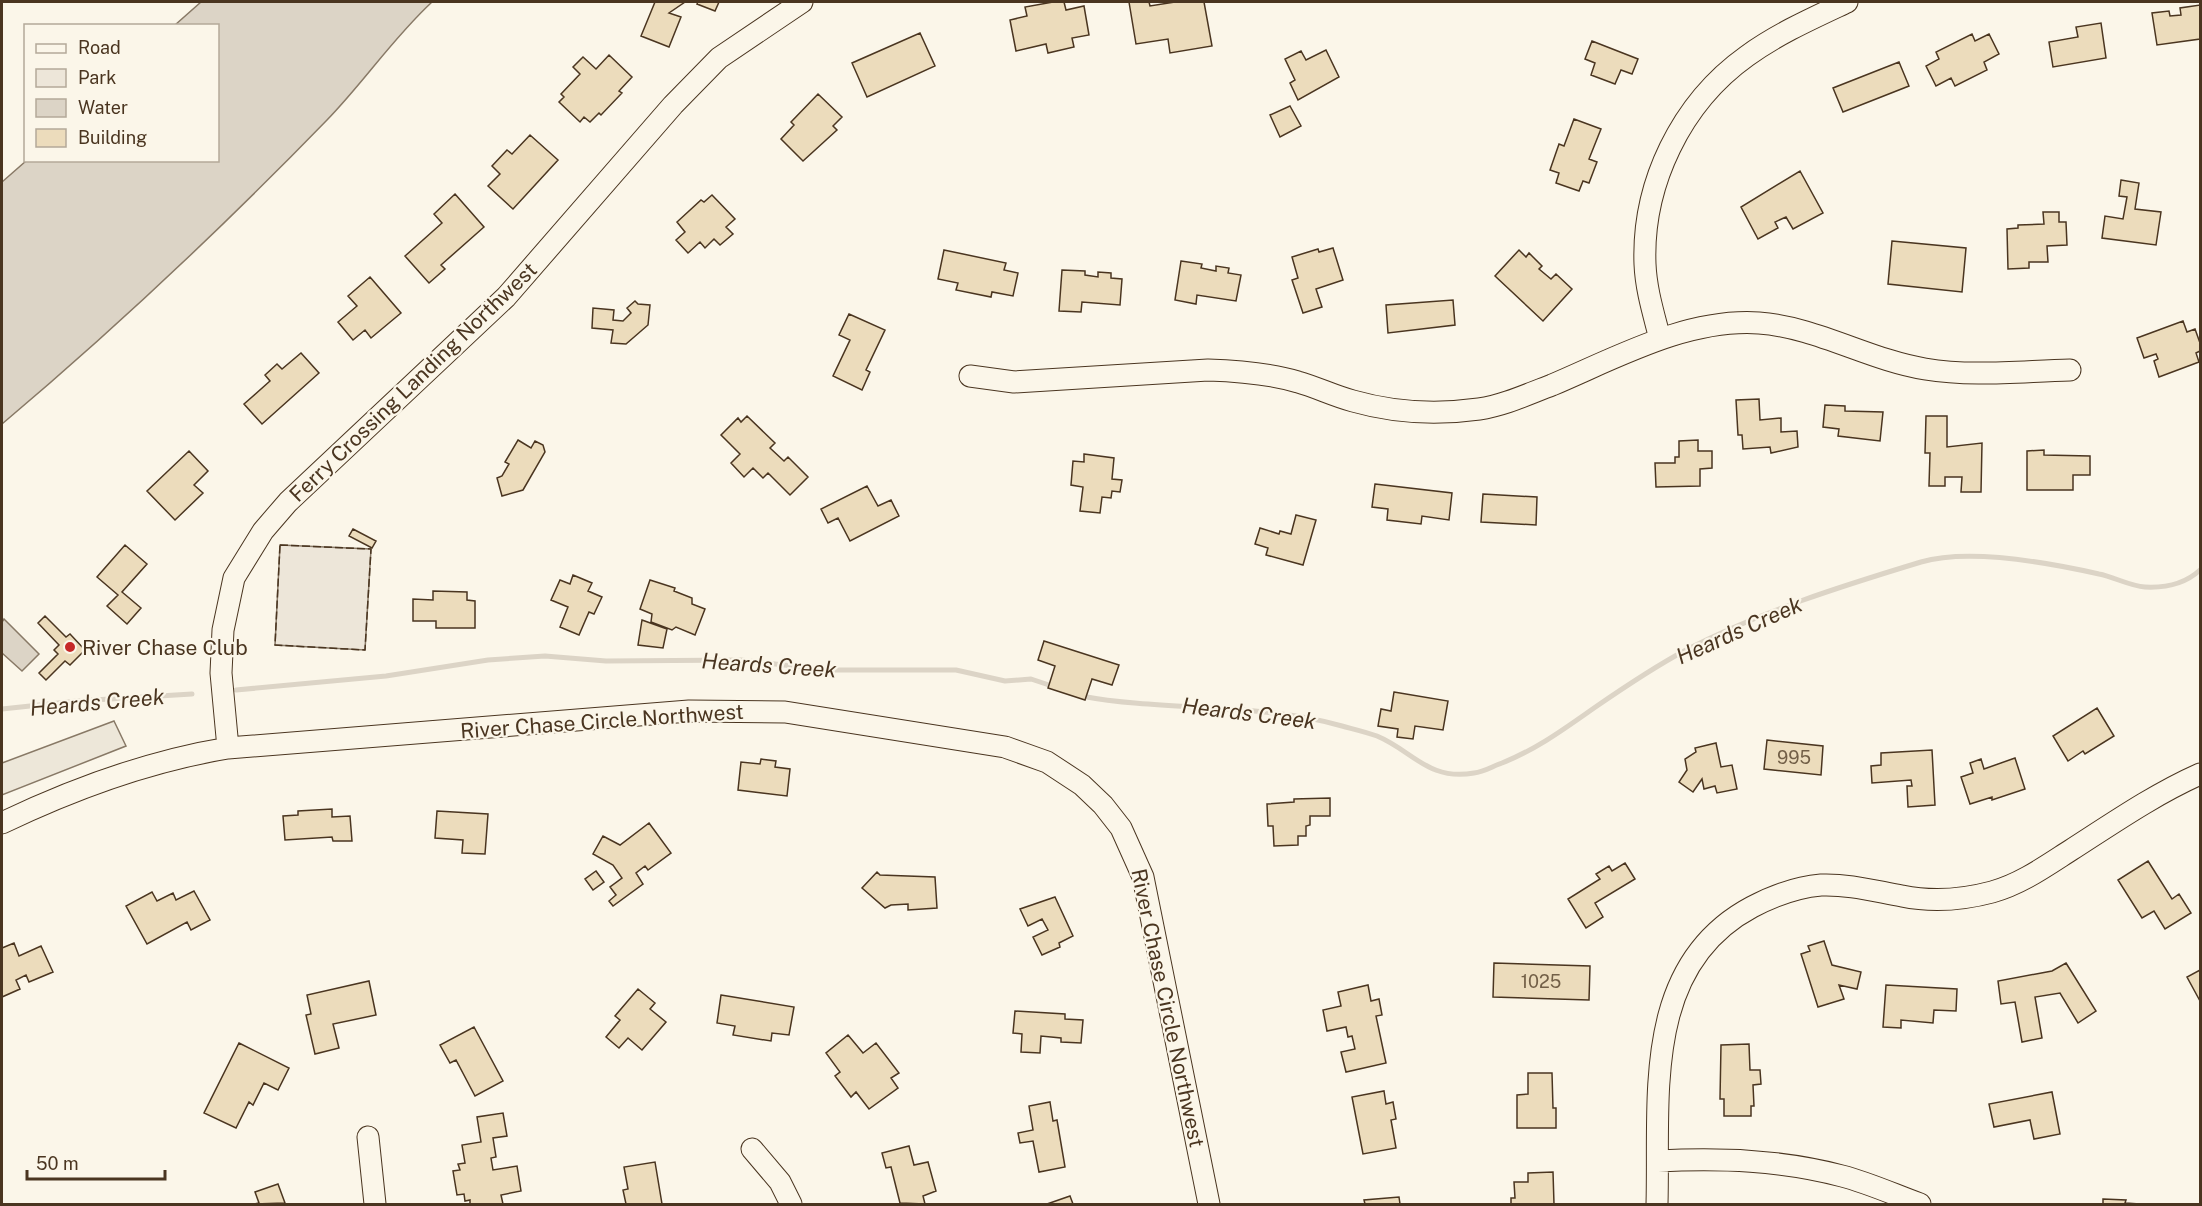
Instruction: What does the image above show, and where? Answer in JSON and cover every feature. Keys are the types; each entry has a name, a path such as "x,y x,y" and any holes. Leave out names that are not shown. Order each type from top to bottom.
{"street":[{"name":"Ferry Crossing Landing Northwest","path":"228,748 221,673 223,630 234,578 263,531 283,508 506,297 673,105 719,58 802,2"},
{"path":"1660,339 1648,291 1645,237 1655,187 1667,154 1681,126 1710,87 1747,56 1846,2"},
{"path":"970,376 1014,382 1208,370 1238,371 1296,381 1378,408 1444,413 1481,409 1513,401 1660,339 1711,326 1758,323 1793,329 1890,361 1925,369 1951,372 2070,370"},
{"name":"River Chase Circle Northwest","path":"2,823 58,796 142,766 228,748 689,711 785,712 1005,747 1047,762 1082,785 1103,805 1121,828 1134,853 1143,877 1209,1204"},
{"path":"1657,1204 1662,1047 1670,1005 1682,977 1696,954 1735,916 1775,895 1820,885 1859,886 1904,897 1933,900 1965,898 1994,892 2030,877 2139,807 2200,774"},
{"path":"368,1137 375,1204"},
{"path":"752,1149 780,1182 791,1204"},
{"path":"1658,1161 1718,1158 1786,1164 1844,1177 1920,1204"}],"green space":[{"path":"280,545 371,549 365,650 275,645"}],"shaded area":[{"path":"114,721 126,746 2,795 2,763"}],"water":[{"path":"201,2 432,2 404,30 341,105 288,160 128,314 2,424 2,182 25,162 219,162 219,24 176,24"},
{"path":"4,619 39,654 22,671 2,653 2,622"}],"building":[{"path":"655,2 685,2 669,13 681,17 669,47 641,36"},
{"path":"698,2 719,2 715,11 697,4"},
{"path":"1064,2 1066,10 1084,6 1089,35 1072,38 1074,47 1048,53 1046,44 1016,51 1010,20 1027,16 1025,7"},
{"path":"1129,2 1149,2 1150,6 1175,2 1204,2 1212,46 1170,53 1168,39 1136,44"},
{"path":"2200,5 2200,39 2157,45 2152,13 2169,11 2170,16 2181,15 2180,8"},
{"path":"2101,23 2106,58 2053,67 2049,42 2078,37 2076,27"},
{"path":"920,33 935,66 867,97 852,63"},
{"path":"1972,34 1975,41 1989,34 1999,54 1984,62 1987,70 1955,86 1951,78 1936,86 1926,66 1939,59 1936,52"},
{"path":"1592,41 1638,59 1632,74 1621,70 1615,84 1591,75 1595,63 1585,59"},
{"path":"1326,50 1339,77 1298,100 1290,83 1295,80 1285,59 1301,51 1306,60"},
{"path":"609,55 632,77 619,91 622,93 601,115 599,113 590,122 584,117 580,122 559,102 564,97 561,94 580,74 573,67 583,57 596,69"},
{"path":"1899,62 1909,86 1843,112 1833,88"},
{"path":"818,94 842,117 833,126 837,130 803,161 781,139 794,125 791,122"},
{"path":"1290,106 1301,126 1280,137 1270,115"},
{"path":"1574,119 1601,129 1589,159 1597,162 1589,183 1583,181 1579,191 1556,183 1559,173 1550,170 1559,144 1564,146"},
{"path":"530,135 558,160 513,209 488,186 500,174 492,166 507,150 512,154"},
{"path":"1800,171 1823,213 1793,229 1786,217 1775,222 1778,228 1758,239 1741,207"},
{"path":"2121,180 2139,183 2135,209 2161,212 2156,245 2102,238 2105,216 2123,219 2127,197 2119,196"},
{"path":"455,194 484,227 441,265 445,269 429,283 405,256 442,223 434,214"},
{"path":"712,195 735,219 726,227 733,234 720,245 714,239 705,248 700,242 688,253 676,240 685,232 677,222 701,200 704,202"},
{"path":"2043,212 2059,212 2059,222 2066,222 2067,245 2047,246 2048,262 2029,262 2029,268 2008,269 2007,229 2018,228 2018,225 2044,224"},
{"path":"1892,241 1966,248 1962,292 1888,284"},
{"path":"1333,248 1343,280 1316,289 1322,307 1303,313 1292,280 1298,278 1292,257 1318,249 1319,252"},
{"path":"944,250 1006,263 1004,270 1018,273 1013,296 992,292 991,297 956,290 958,283 938,279"},
{"path":"1519,250 1526,257 1529,253 1542,266 1539,269 1551,279 1556,274 1572,289 1543,321 1495,276"},
{"path":"1181,261 1202,264 1201,268 1216,271 1216,266 1229,268 1228,273 1241,275 1236,301 1197,295 1196,304 1175,300"},
{"path":"1062,270 1085,271 1085,275 1098,277 1098,272 1111,273 1111,278 1122,279 1120,305 1082,302 1081,312 1059,311"},
{"path":"370,277 401,313 371,338 365,330 353,340 338,322 357,306 348,296"},
{"path":"1453,300 1455,325 1388,333 1386,305"},
{"path":"635,301 638,304 650,305 648,325 626,344 611,343 613,330 592,328 593,308 614,310 613,320 623,321 631,313 627,308"},
{"path":"849,314 885,330 866,370 870,372 862,390 833,376 850,340 839,335"},
{"path":"2183,321 2187,332 2195,329 2200,343 2200,351 2196,353 2199,362 2159,377 2154,361 2158,359 2156,354 2144,358 2137,338"},
{"path":"301,353 319,373 262,424 244,404 270,381 265,375 277,364 282,369"},
{"path":"1759,399 1760,420 1781,418 1781,432 1797,431 1798,447 1771,453 1770,447 1743,449 1742,435 1738,435 1736,400"},
{"path":"1825,405 1845,406 1845,411 1883,412 1880,441 1838,436 1839,429 1823,427"},
{"path":"747,416 775,443 770,448 784,461 788,457 808,477 790,495 768,473 763,478 753,468 744,477 731,463 740,454 721,435 738,418 741,422"},
{"path":"1926,416 1947,416 1947,447 1982,443 1981,492 1961,492 1962,477 1945,477 1945,486 1929,486 1930,453 1925,453"},
{"path":"518,440 531,448 535,441 543,445 545,452 523,490 502,496 497,478 502,476 509,464 505,462"},
{"path":"1698,440 1698,451 1712,451 1712,468 1700,469 1700,486 1656,487 1655,463 1675,463 1675,457 1679,457 1679,441"},
{"path":"2044,450 2044,455 2090,456 2090,475 2073,475 2073,490 2027,490 2027,451"},
{"path":"189,451 208,471 194,485 203,493 175,520 147,491"},
{"path":"1084,454 1114,458 1112,479 1122,480 1120,492 1112,491 1111,498 1102,497 1100,513 1080,511 1083,487 1071,485 1073,461 1084,462"},
{"path":"1375,484 1452,493 1449,520 1422,516 1421,524 1387,520 1388,509 1372,507"},
{"path":"867,486 878,506 891,500 899,516 850,541 838,518 828,523 821,509"},
{"path":"1483,494 1537,497 1536,525 1481,522"},
{"path":"1296,515 1316,520 1303,565 1266,555 1268,548 1255,544 1260,528 1279,534 1280,531 1291,534"},
{"path":"353,529 376,541 372,548 349,536"},
{"path":"125,545 147,564 122,592 141,608 127,624 107,606 118,595 97,577"},
{"path":"573,575 592,583 588,591 602,597 594,614 589,612 579,635 560,627 568,607 551,600 560,580 570,584"},
{"path":"650,580 675,588 674,591 692,598 692,604 705,609 695,635 676,627 672,630 651,622 652,614 640,609"},
{"path":"433,591 467,592 467,600 475,601 475,628 436,628 436,621 413,621 413,599 433,600"},
{"name":"River Chase Club","path":"45,616 66,637 70,634 85,650 70,665 65,661 46,680 39,673 58,654 54,650 59,645 38,623"},
{"path":"642,620 667,629 663,648 638,645"},
{"path":"1044,641 1119,665 1112,685 1092,679 1085,700 1048,688 1055,666 1038,660"},
{"path":"1394,692 1448,701 1443,730 1415,726 1413,739 1397,737 1398,729 1378,726 1381,709 1391,711"},
{"path":"2097,708 2114,736 2085,754 2083,751 2068,761 2053,736"},
{"path":"1767,740 1823,746 1821,775 1764,769"},
{"path":"1716,743 1721,767 1732,765 1737,789 1717,793 1715,786 1704,789 1702,779 1693,792 1679,782 1687,770 1685,759 1696,752 1695,748"},
{"path":"1932,750 1935,805 1908,807 1907,786 1912,786 1911,780 1872,783 1871,766 1881,765 1881,753"},
{"path":"2015,758 2025,789 1992,800 1992,797 1970,804 1961,777 1973,773 1970,763 1981,759 1984,769"},
{"path":"761,759 776,761 775,767 790,769 787,796 738,790 741,762 760,764"},
{"path":"1330,798 1330,816 1310,816 1310,825 1306,826 1306,836 1298,836 1298,845 1274,846 1273,826 1268,826 1267,804 1294,802 1294,799"},
{"path":"332,809 332,817 350,816 352,841 333,841 332,837 285,840 283,816 298,815 298,811"},
{"path":"437,811 488,814 485,854 462,853 463,840 435,838"},
{"path":"649,823 671,853 648,870 645,866 636,873 643,884 613,906 609,901 616,895 610,887 622,878 613,865 593,854 603,836 620,845"},
{"path":"2148,861 2172,899 2179,894 2191,913 2165,929 2154,911 2142,918 2118,880"},
{"path":"1625,863 1635,879 1595,903 1603,917 1586,928 1568,899 1600,879 1596,874 1609,866 1612,871"},
{"path":"596,871 604,882 593,890 585,879"},
{"path":"877,872 880,875 935,877 937,908 908,910 908,904 891,905 885,908 862,888"},
{"path":"194,891 210,920 191,930 187,922 147,944 126,906 152,892 157,901 173,893 176,900"},
{"path":"1055,897 1073,936 1059,943 1060,947 1042,955 1033,937 1048,930 1042,919 1028,926 1020,909"},
{"path":"1824,941 1832,965 1861,972 1857,989 1839,985 1844,999 1818,1007 1801,954 1810,951 1808,946"},
{"path":"14,943 19,956 41,946 53,972 29,982 26,975 16,980 20,989 2,997 2,948"},
{"path":"1494,963 1590,966 1589,1000 1493,997"},
{"path":"2066,963 2096,1011 2078,1023 2060,993 2035,997 2042,1038 2022,1042 2015,1002 2001,1004 1998,981 2052,971"},
{"path":"2200,970 2200,1001 2187,977"},
{"path":"369,981 376,1015 333,1024 339,1048 315,1054 306,1015 311,1014 307,995"},
{"path":"1368,985 1371,1001 1379,999 1382,1015 1376,1016 1386,1063 1346,1072 1341,1052 1355,1049 1352,1036 1348,1037 1346,1027 1327,1031 1323,1010 1341,1006 1338,992"},
{"path":"1886,985 1957,989 1956,1011 1934,1010 1933,1023 1901,1020 1901,1028 1883,1027"},
{"path":"638,989 655,1003 650,1009 666,1022 642,1050 628,1038 619,1048 606,1037 620,1020 615,1016"},
{"path":"721,995 794,1007 789,1035 772,1033 771,1041 733,1035 735,1026 717,1023"},
{"path":"1015,1011 1065,1014 1065,1019 1083,1020 1081,1043 1061,1042 1061,1038 1041,1036 1040,1053 1021,1052 1022,1034 1013,1033"},
{"path":"474,1027 503,1081 475,1096 456,1060 450,1063 440,1045"},
{"path":"848,1035 863,1053 876,1043 899,1073 891,1078 898,1088 869,1109 856,1092 851,1097 835,1076 840,1072 826,1053"},
{"path":"239,1043 289,1068 278,1090 264,1083 253,1105 249,1102 236,1128 204,1113"},
{"path":"1749,1044 1750,1070 1760,1070 1761,1084 1753,1085 1754,1106 1751,1106 1751,1116 1724,1116 1724,1099 1720,1099 1721,1045"},
{"path":"1528,1073 1552,1073 1556,1128 1517,1128 1517,1095 1528,1094"},
{"path":"1384,1091 1386,1104 1393,1102 1396,1119 1391,1120 1396,1148 1363,1154 1352,1097"},
{"path":"2052,1092 2060,1134 2034,1139 2030,1120 1994,1127 1989,1104"},
{"path":"1050,1102 1053,1121 1057,1120 1065,1167 1039,1172 1033,1141 1020,1143 1018,1133 1033,1130 1029,1106"},
{"path":"503,1113 507,1136 493,1138 496,1157 491,1158 493,1170 517,1166 521,1191 501,1195 503,1204 470,1204 470,1200 465,1201 464,1194 457,1195 453,1171 460,1170 458,1164 465,1163 462,1145 481,1142 477,1117"},
{"path":"909,1146 914,1165 928,1162 936,1191 923,1196 925,1204 900,1203 891,1167 886,1168 882,1153"},
{"path":"655,1162 662,1204 626,1204 623,1190 628,1189 624,1167"},
{"path":"1553,1172 1554,1204 1511,1204 1511,1198 1515,1198 1514,1182 1528,1182 1528,1173"},
{"path":"278,1184 285,1203 254,1204 259,1203 255,1192"},
{"path":"1070,1196 1073,1204 1047,1204"},
{"path":"1399,1197 1400,1204 1365,1204 1364,1200"},
{"path":"2103,1199 2126,1200 2125,1203 2140,1204 2103,1204"}],"waterway":[{"name":"Heards Creek","path":"1081,696 1113,701 1245,710 1310,718 1377,736 1422,763 1444,773 1474,773 1539,745 1650,671 1714,636 1801,601 1921,562 1962,556 2010,559 2105,575 2145,587 2174,584 2188,579 2200,570"},
{"name":"Heards Creek","path":"236,690 386,676 488,660 545,656 606,661 741,660 828,670 956,670 1005,681 1031,679 1055,687"},
{"name":"Heards Creek","path":"2,709 77,701 192,694"}],"fence":[{"path":"280,545 371,549 365,650 275,645 280,545"}],"place":[{"name":"River Chase Club","path":"70,647"}]}
